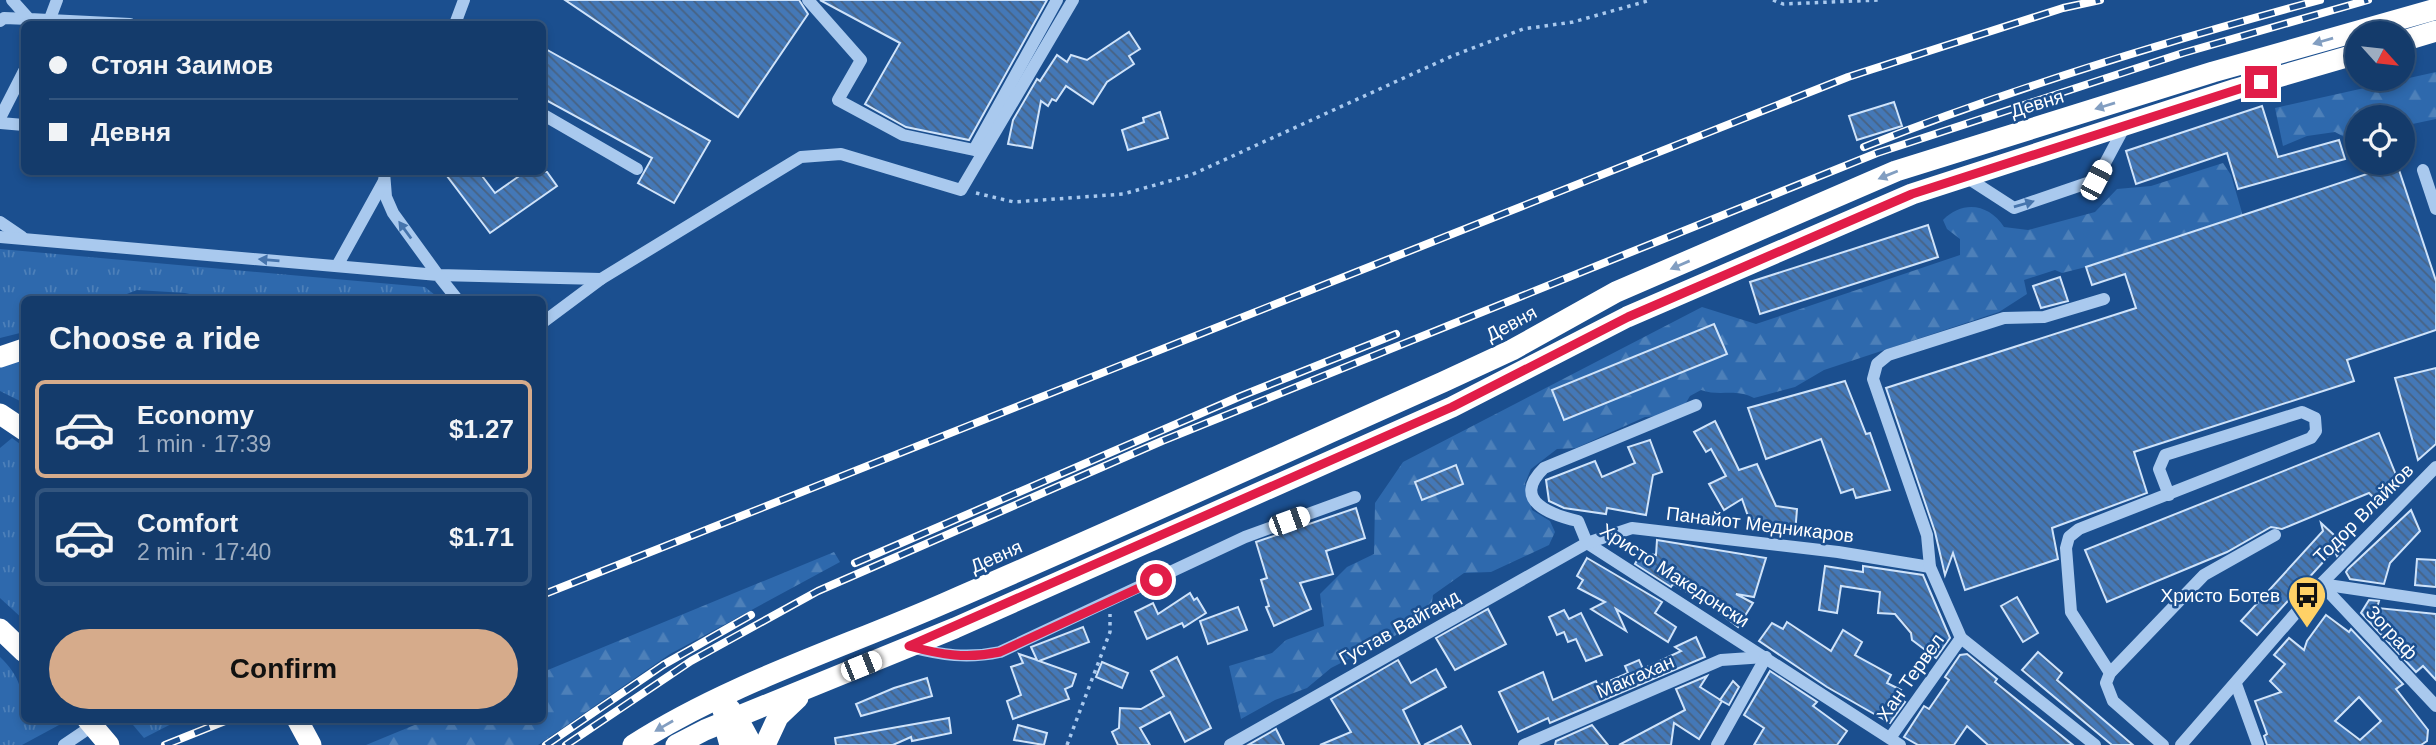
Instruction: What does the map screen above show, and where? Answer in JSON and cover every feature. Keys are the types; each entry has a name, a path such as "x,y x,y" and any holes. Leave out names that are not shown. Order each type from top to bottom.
{"highway":[{"name":"Девня","path":"633,745 697,708 747,684 943,604 1443,382 1512,350 1616,292 1896,172 2213,72 2436,9"},
{"path":"2415,37 2436,31"},
{"path":"676,745 729,718 909,646 1452,407 1628,317 1912,194 2126,124 2345,58"},
{"path":"0,357 21,350"},
{"path":"0,414 21,428"},
{"path":"0,629 21,649"},
{"path":"730,745 729,718 747,684"},
{"path":"765,745 778,717 813,686"},
{"path":"697,708 729,718 748,733 752,745"},
{"path":"90,723 109,745"},
{"path":"299,723 311,745"}],"street":[{"path":"12,0 29,19"},
{"path":"50,21 57,0"},
{"path":"808,0 861,60 838,100 903,135 974,150 1057,0"},
{"path":"546,320 601,279 801,157 841,154 961,190 1073,0"},
{"path":"456,21 462,1"},
{"path":"0,21 4,18 43,21"},
{"path":"21,77 0,121 21,124"},
{"path":"546,116 637,170"},
{"path":"1966,177 2014,208 2096,180 2126,124"},
{"path":"2423,170 2436,209"},
{"path":"337,266 385,175"},
{"path":"386,175 386,197 393,213 455,296"},
{"path":"0,222 29,240"},
{"path":"0,237 438,275 601,279"},
{"path":"2095,745 1961,638 1930,567 1927,535 1873,386 1877,365 1888,355 2004,318 2044,317 2104,299"},
{"name":"Христо Македонски","path":"1696,405 1552,465 1538,474 1533,490 1538,505 1550,514 1578,521 1587,543 1895,741"},
{"path":"2110,673 2071,612 2067,542 2079,529 2169,495 2311,438 2317,427 2315,418 2302,412 2165,455 2160,469 2169,495"},
{"name":"Тодор Влайков","path":"2180,745 2321,584 2436,467"},
{"path":"909,646 946,656 975,657 1000,652 1245,537 1355,497"},
{"name":"Панайот Медникаров","path":"1587,543 1632,528 1838,552 1930,567"},
{"path":"2163,745 2113,701 2106,683 2110,673 2204,575 2275,535"},
{"name":"Густав Вайганд","path":"1237,743 1587,543"},
{"path":"2321,584 2436,601"},
{"name":"Зограф","path":"2321,584 2436,706"},
{"name":"Хан Тервел","path":"1895,741 1961,638"},
{"path":"1717,745 1766,657"},
{"name":"Макгахан","path":"1529,744 1721,660 1766,657"},
{"path":"2236,684 2258,745"},
{"path":"64,745 95,723"}],"path":[{"path":"961,190 1014,202 1123,194 1191,175 1475,47 1523,29 1573,22 1651,0"},
{"path":"1773,0 1783,4 1879,0"},
{"path":"1067,745 1110,632 1111,601"}],"green space":[{"path":"2436,72 2436,119 2415,123 2415,105 2345,105 2345,137 2335,132 2307,136 2283,146 2275,108 2351,91 2415,91 2415,77"},
{"path":"2223,163 2231,175 2243,216 2086,267 2062,273 2055,270 2024,280 2027,294 1999,312 1824,370 1795,387 1754,398 1701,390 1690,396 1684,406 1661,416 1645,417 1576,448 1557,449 1531,469 1525,483 1532,510 1550,521 1555,532 1549,545 1491,572 1464,573 1433,595 1431,609 1422,622 1331,668 1307,688 1275,700 1241,719 1229,666 1272,653 1286,640 1324,626 1320,594 1347,567 1374,554 1375,503 1403,462 1702,307 1756,324 1960,255 1960,239 1947,229 1943,220 1959,209 1983,209 1998,219 2004,227 2028,230 2095,212 2117,189 2151,186"},
{"path":"0,249 425,287 436,296 199,296 137,290 122,296 21,296 21,333 0,338"},
{"path":"21,361 21,402 0,391 0,366"},
{"path":"12,438 21,445 21,617 0,598 0,448"},
{"path":"834,552 840,562 670,654 538,745 366,745 419,723 546,723 546,671"},
{"path":"0,657 19,685 21,723 59,725 22,745 0,745"},
{"path":"131,723 173,723 144,738"}],"building":[{"path":"565,0 799,0 808,14 738,117"},
{"path":"820,0 1047,0 969,140 906,127 865,104 900,43"},
{"path":"1129,32 1140,49 1129,56 1134,64 1107,82 1093,104 1066,86 1056,101 1052,99 1048,106 1041,101 1032,148 1008,144 1013,120 1037,79 1040,81 1057,55 1067,62 1071,55 1087,60"},
{"path":"546,49 710,141 674,203 638,183 652,158 546,100"},
{"path":"1894,102 1902,126 1857,140 1849,116"},
{"path":"2262,106 2278,157 2339,140 2345,159 2238,189 2227,153 2136,184 2126,151"},
{"path":"1160,112 1168,138 1128,150 1122,130 1144,122 1143,118"},
{"path":"547,172 557,186 490,233 446,175 481,175 495,193 521,175 546,175"},
{"path":"2364,175 2401,175 2436,281 2436,330 2347,360 2354,381 2134,452 2147,493 2052,528 2058,559 1965,590 1953,553 1945,575 1935,532 1886,388 2136,308 2125,274 2092,285 2086,267"},
{"path":"1928,225 1938,257 1760,314 1750,282"},
{"path":"2060,277 2068,301 2041,308 2033,286"},
{"path":"1714,324 1727,354 1564,420 1552,390"},
{"path":"2436,368 2436,444 2418,460 2395,378"},
{"path":"1845,381 1866,434 1870,433 1890,490 1856,498 1853,489 1841,493 1821,439 1766,459 1748,408"},
{"path":"1715,421 1739,470 1757,464 1776,506 1797,509 1795,534 1768,531 1769,525 1749,519 1742,499 1724,510 1709,484 1726,476 1711,449 1706,452 1694,432"},
{"path":"2379,433 2398,480 2376,500 2369,493 2282,529 2271,527 2227,552 2107,602 2085,550"},
{"path":"1650,440 1662,472 1653,475 1646,515 1607,508 1606,514 1564,508 1549,501 1546,480 1595,461 1602,477 1635,463 1628,447"},
{"path":"1456,465 1463,484 1422,500 1415,482"},
{"path":"1356,508 1365,538 1326,551 1333,574 1300,583 1311,609 1274,626 1266,607 1269,606 1261,580 1267,578 1256,542"},
{"path":"2411,510 2420,531 2390,563 2384,584 2350,579 2346,572 2348,569"},
{"path":"2321,523 2346,546 2337,556 2334,550 2257,635 2241,621 2323,531"},
{"path":"1657,540 1766,558 1754,597 1736,594 1753,603 1738,627 1711,606 1673,584 1671,587 1635,564 1641,553 1656,555"},
{"path":"1587,558 1662,602 1655,613 1676,627 1668,642 1616,609 1626,631 1591,609 1605,602 1578,588 1583,580 1577,576"},
{"path":"2417,559 2436,560 2436,587 2415,585"},
{"path":"1825,566 1863,572 1863,566 1923,575 1950,638 1936,658 1912,640 1911,633 1895,614 1878,613 1880,592 1841,586 1837,613 1819,610"},
{"path":"1190,593 1194,600 1197,598 1206,613 1184,627 1182,623 1147,639 1135,612 1153,603 1158,614"},
{"path":"2017,597 2038,633 2023,642 2001,606"},
{"path":"2369,600 2379,601 2377,608 2436,614 2436,680 2423,666 2416,672 2361,613"},
{"path":"1238,607 1247,630 1208,644 1200,621"},
{"path":"1488,609 1506,644 1455,670 1436,638"},
{"path":"1564,610 1569,619 1581,613 1602,655 1586,661 1576,639 1568,642 1564,632 1557,635 1549,617"},
{"path":"2326,615 2349,632 2351,629 2403,684 2396,689 2428,730 2427,741 2421,745 2267,745 2264,736 2267,734 2255,701 2281,692 2270,681 2285,664 2274,655 2289,638 2304,650 2307,641","holes":["2359,697 2381,721 2360,740 2335,721"]},
{"path":"1787,622 1831,651 1843,630 1862,642 1855,655 1891,675 1887,683 1901,690 1897,697 1905,702 1890,723 1827,687 1759,641 1772,623 1783,629"},
{"path":"1083,627 1089,642 1039,661 1076,674 1072,686 1065,689 1069,699 1013,719 1007,701 1021,695 1011,667 1023,663 1019,654 1037,660 1031,647"},
{"path":"1696,637 1705,657 1550,723 1548,718 1518,732 1499,692 1543,672 1553,700 1596,681 1598,686 1628,673 1625,666 1639,660 1643,669 1681,651 1675,647"},
{"path":"2038,652 2062,673 2057,680 2133,745 2112,745 2022,670"},
{"path":"1967,654 1997,679 1995,682 2073,745 1988,745 1967,726 1954,745 1918,745 1904,737 1924,706 1929,709 1949,680 1945,677 1960,655"},
{"path":"1177,657 1211,728 1185,742 1170,712 1140,728 1150,745 1118,745 1112,732 1119,728 1120,708 1141,709 1164,696 1151,671"},
{"path":"1398,660 1411,683 1436,669 1446,687 1403,710 1420,745 1320,745 1351,732 1331,699"},
{"path":"1102,662 1128,673 1122,688 1096,677"},
{"path":"1770,671 1817,702 1813,706 1847,731 1837,745 1754,745 1764,728 1744,715"},
{"path":"1707,676 1700,687 1722,701 1699,739 1674,723 1671,745 1619,745 1685,710 1676,689"},
{"path":"927,678 932,696 861,716 856,704"},
{"path":"1733,681 1739,687 1729,705 1720,700"},
{"path":"949,718 951,733 912,741 911,737 893,745 836,745 835,738"},
{"path":"1018,725 1047,733 1044,745 1014,740"},
{"path":"1592,725 1608,745 1555,745 1556,741"},
{"path":"1461,726 1471,745 1424,745"},
{"path":"1276,729 1284,745 1248,745"}],"railway":[{"path":"546,593 1848,77 2063,8 2100,0"},
{"path":"1864,147 1976,105 2090,67 2320,0"},
{"path":"566,745 691,661 818,591 1162,441 1877,153 2183,53 2368,0"},
{"path":"855,563 1241,396 1396,334"},
{"path":"546,745 663,665 751,615"},
{"path":"165,745 220,723"}],"place":[{"name":"Христо Ботев","path":"2307,629"}],"route":[{"path":"1156,580 1000,652 975,657 946,656 909,646 1452,407 1628,317 1912,194 2261,82"}]}
